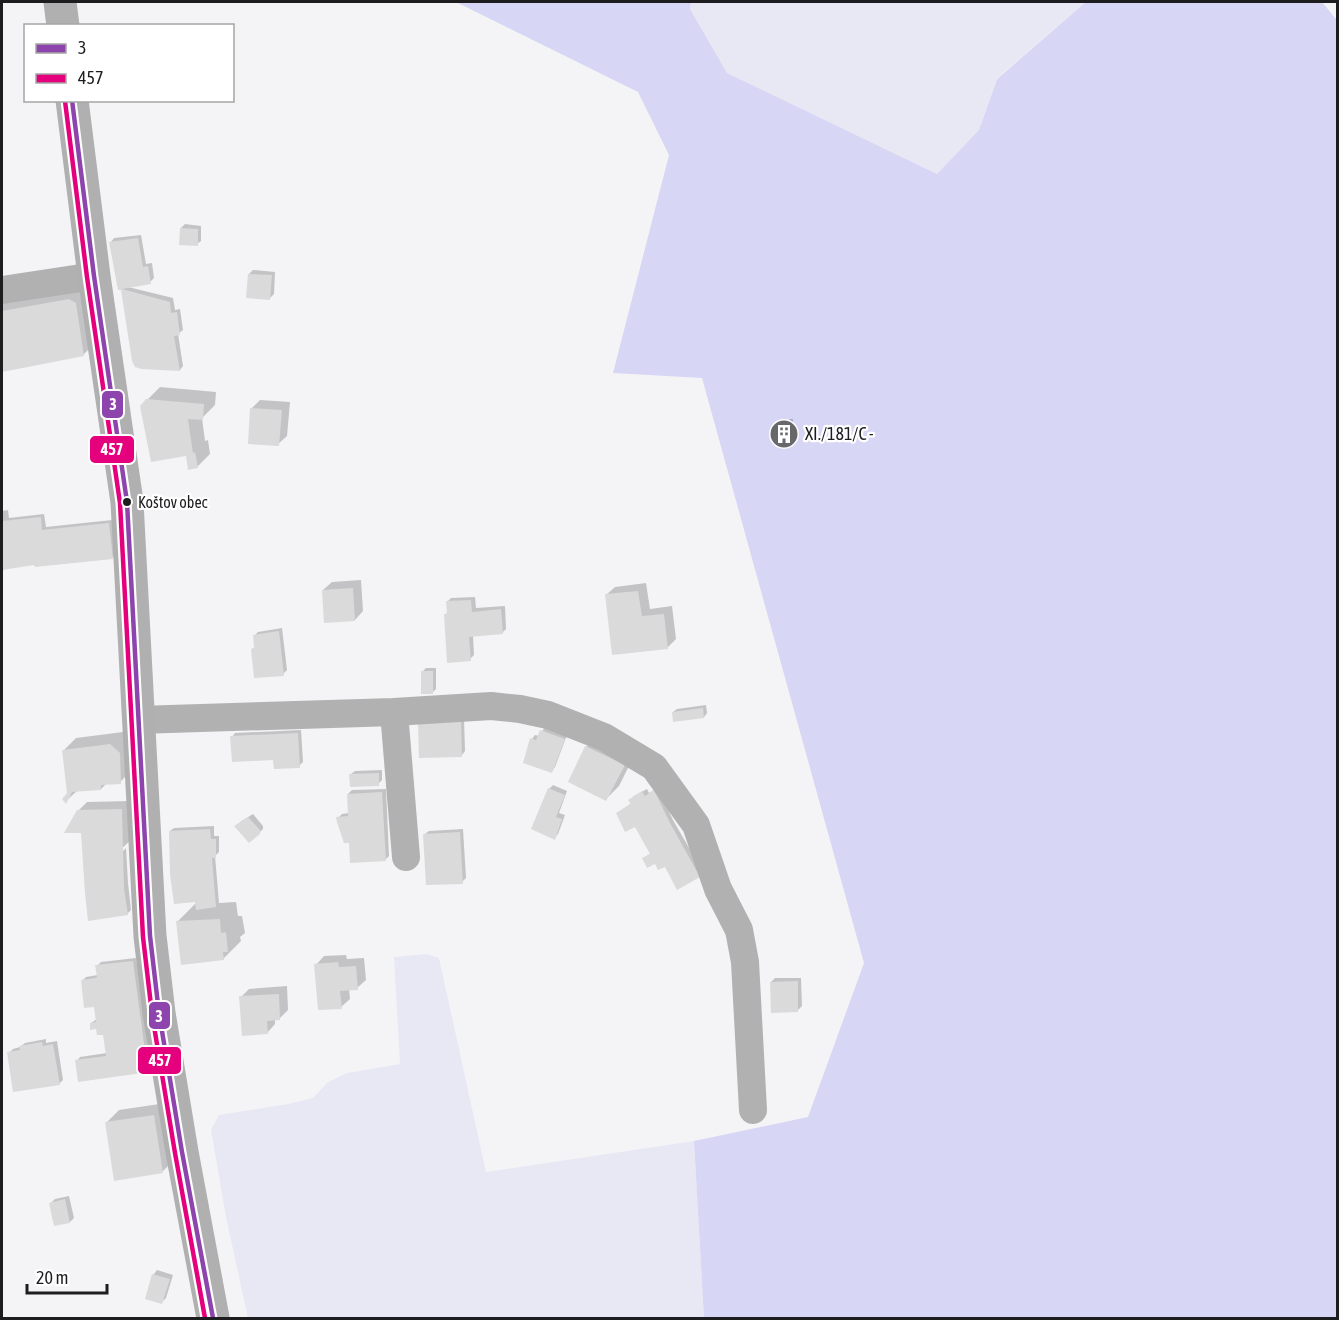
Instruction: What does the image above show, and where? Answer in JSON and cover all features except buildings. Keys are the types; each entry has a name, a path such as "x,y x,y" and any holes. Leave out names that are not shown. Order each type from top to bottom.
{"main road":[{"path":"60,2 63,24"},
{"path":"72,102 94,276 127,502 150,936 159,1013 213,1318"}],"street":[{"path":"2,290 94,276"},
{"path":"138,720 394,712 491,706 548,715 604,737 654,767 696,825 718,889 739,930 745,962 753,1110"},
{"path":"394,712 406,857"}],"shaded area":[{"path":"456,2 691,2 690,9 727,73 937,174 979,130 997,79 1086,2 1322,2 1337,20 1337,1318 704,1318 694,1141 808,1117 864,963 702,378 613,373 669,155 638,92"},
{"path":"691,2 1086,2 997,78 979,130 937,174 727,73 690,9"},
{"path":"427,954 439,958 486,1172 694,1141 704,1318 248,1318 226,1217 211,1130 219,1115 313,1098 328,1082 347,1073 400,1064 394,957"}],"transit line":[{"name":"457","path":"65,102 87,277 120,503 143,937 152,1014 205,1318"},
{"name":"3","path":"72,102 94,276 127,502 150,936 159,1013 213,1318"}],"place":[{"name":"XI./181/C -","path":"784,434"},
{"name":"Koštov obec","path":"127,502"}]}
